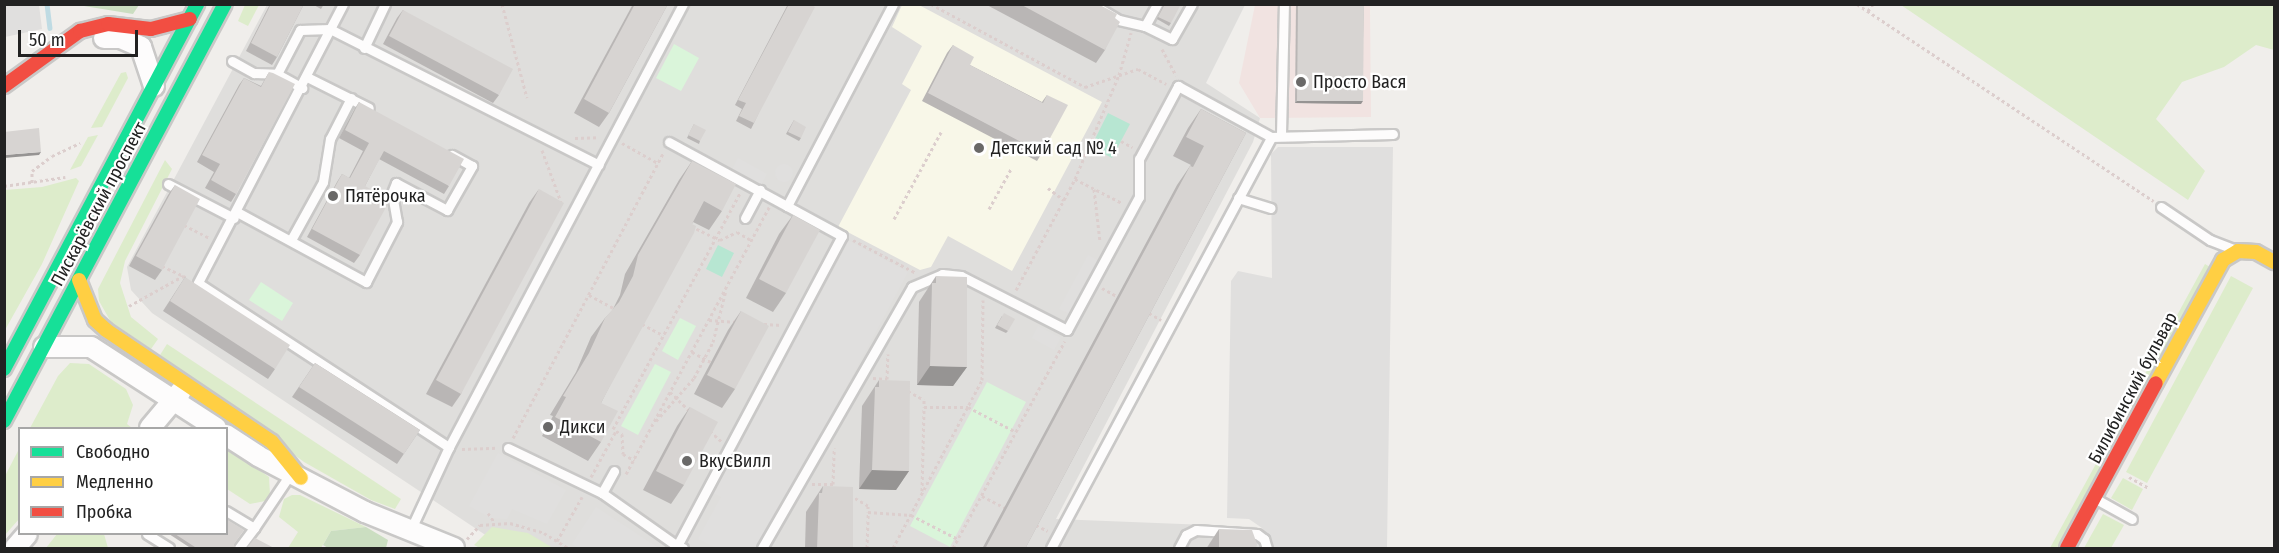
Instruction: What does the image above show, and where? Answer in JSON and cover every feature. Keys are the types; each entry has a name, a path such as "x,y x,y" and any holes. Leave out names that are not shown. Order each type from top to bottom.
{"street":[{"name":"Пискарёвский проспект","path":"4,369 197,4"},
{"name":"Пискарёвский проспект","path":"4,421 225,4"},
{"path":"4,86 80,31 95,26 151,29 190,19"},
{"path":"69,41 84,44 110,38 133,41 147,57 154,86"},
{"path":"2238,251 2256,252 2274,262"},
{"name":"Билибинский бульвар","path":"2067,549 2223,260 2238,251"},
{"path":"79,280 95,320 272,442 296,475"},
{"path":"44,347 91,347 213,427"},
{"path":"152,427 186,384"},
{"path":"228,436 296,475 410,531 454,549"},
{"path":"15,549 26,535"}],"lane":[{"path":"343,4 302,88 198,283 449,447"},
{"path":"364,48 385,4"},
{"path":"410,531 449,447 599,165 611,137 684,4"},
{"path":"787,206 893,4"},
{"path":"1092,4 1119,20 1145,26 1172,39 1192,4"},
{"path":"1145,26 1157,4"},
{"path":"1281,134 1284,4"},
{"path":"277,74 300,30 330,29 599,165"},
{"path":"232,61 255,73 277,74 302,88"},
{"path":"308,76 381,115"},
{"path":"762,549 801,484 902,299 925,278 942,274 961,276 1067,330 1139,197 1139,159 1178,86 1271,136 1281,134 1393,134"},
{"path":"291,240 323,182 330,139 351,98"},
{"path":"1051,549 1271,136"},
{"path":"508,448 602,493 678,548 728,449 842,237 746,182 669,142"},
{"path":"168,184 291,240 366,282 398,222 392,192 396,183 447,210 472,166 441,149"},
{"path":"745,218 760,190"},
{"path":"1238,198 1271,208"},
{"path":"2161,207 2210,240 2238,251"},
{"path":"602,493 614,471"},
{"path":"239,549 296,475"},
{"path":"2094,498 2132,519"},
{"path":"228,512 254,528"},
{"path":"1179,549 1186,535 1196,530 1257,534 1264,539 1267,549"},
{"path":"148,535 169,549"}],"path":[{"path":"502,4 527,98"},
{"path":"931,4 1086,87 1138,69 1169,86 1178,86 1173,64 1145,26"},
{"path":"1857,4 2161,207"},
{"path":"1868,11 1873,4"},
{"path":"1011,300 1075,179 1119,75 1134,23"},
{"path":"894,219 941,132"},
{"path":"536,134 569,222"},
{"path":"546,139 611,137 658,163"},
{"path":"449,447 508,448 669,142"},
{"path":"32,183 32,171 52,156 80,143"},
{"path":"989,209 1011,169"},
{"path":"4,186 65,177"},
{"path":"1075,179 1132,209"},
{"path":"556,541 587,487 663,335 746,182"},
{"path":"1048,188 1064,200"},
{"path":"1094,189 1102,265"},
{"path":"612,500 774,198"},
{"path":"184,225 219,243"},
{"path":"692,226 715,239 726,239 737,232 751,240"},
{"path":"842,237 925,278"},
{"path":"162,266 198,283"},
{"path":"129,306 183,276"},
{"path":"1092,283 1121,299"},
{"path":"653,425 705,359 719,320 728,284"},
{"path":"893,549 982,380 984,287"},
{"path":"589,295 613,308"},
{"path":"709,320 740,322"},
{"path":"642,324 663,335"},
{"path":"762,324 794,326"},
{"path":"954,549 1067,330"},
{"path":"692,352 711,362"},
{"path":"887,379 896,384"},
{"path":"905,389 924,400 922,493"},
{"path":"670,392 699,420"},
{"path":"924,407 968,407 1016,432"},
{"path":"833,484 835,423"},
{"path":"606,425 622,434 623,454 634,460"},
{"path":"706,427 728,449"},
{"path":"2120,472 2149,488"},
{"path":"801,484 833,484 868,506 867,549"},
{"path":"982,496 1008,510"},
{"path":"868,512 911,515 958,539"},
{"path":"488,513 495,523"},
{"path":"463,549 480,525 495,523 525,526 568,549"}],"shaded area":[{"path":"4,5 39,5 42,29 5,37"},
{"path":"267,5 1245,5 1206,83 1260,118 1253,142 1056,519 1257,527 1274,548 505,548 152,313 131,290 127,267"},
{"name":"Детский сад № 4","path":"902,5 919,5 1102,102 1012,271 948,236 931,267 920,270 838,227 911,90 902,84 922,46 892,27"},
{"path":"1255,5 1370,5 1371,117 1260,118 1239,83"},
{"path":"1278,147 1393,147 1387,548 1271,548 1262,528 1249,519 1227,518 1231,281 1238,271 1272,278 1271,154"},
{"path":"738,158 767,174 761,185 732,170"},
{"path":"780,164 788,164 793,169 791,180 780,182 775,177 775,169"},
{"path":"849,241 908,272 773,524 769,522 755,548 717,548 698,539 721,497 714,493"},
{"path":"1088,255 1099,261 1070,314 1059,309"},
{"path":"1038,326 1061,338 1054,350 1032,338"},
{"path":"498,453 566,490 547,524 512,509 507,519 491,518 469,506"},
{"path":"596,507 657,547 578,548 572,544"}],"green space":[{"path":"78,5 139,5 133,14"},
{"path":"245,5 259,5 248,26 238,21"},
{"path":"1901,5 2274,5 2274,50 2256,45 2224,67 2182,82 2156,119 2205,171 2188,200"},
{"path":"674,44 699,58 681,91 656,78"},
{"path":"126,72 128,78 102,127 91,128 121,73"},
{"path":"1108,113 1130,124 1112,158 1091,147"},
{"path":"98,135 81,166 70,170 88,137"},
{"path":"165,160 172,169 125,261 120,283 131,317 158,339 151,349 111,322 99,301 98,289"},
{"path":"76,178 79,181 42,264 5,330 5,190 42,187"},
{"path":"718,245 734,253 722,277 706,269"},
{"path":"2205,264 2210,267 2057,548 2050,548"},
{"path":"2231,276 2253,288 2147,483 2126,472"},
{"path":"261,282 293,303 282,321 249,300"},
{"path":"680,318 696,326 678,360 662,351"},
{"path":"167,344 401,499 395,509 371,500 304,462 160,355"},
{"path":"70,363 89,364 126,389 133,405 127,424 131,427 31,427 58,376"},
{"path":"655,364 671,372 638,435 621,426"},
{"path":"987,382 1026,402 950,547 910,526"},
{"path":"228,447 269,477 270,495 265,501 250,504 228,490"},
{"path":"18,451 18,520 5,535 5,476"},
{"path":"2123,478 2143,489 2132,510 2111,498"},
{"path":"292,495 300,495 366,527 331,531 321,548 288,548 298,532 279,517 284,499"},
{"path":"2103,514 2124,525 2111,548 2084,548"},
{"path":"366,527 388,540 386,548 328,548 323,545 331,531"},
{"path":"492,527 528,533 553,548 480,548 474,545"},
{"path":"56,535 104,535 108,548 46,548"}],"building":[{"path":"271,4 304,4 277,57 251,43"},
{"path":"635,4 668,4 609,113 584,99"},
{"path":"789,4 810,4 815,7 754,123 739,116 746,103 738,100"},
{"path":"1020,4 1098,4 1117,14 1115,18 1120,22 1105,50"},
{"path":"1165,4 1181,4 1171,23 1158,17"},
{"path":"1298,4 1364,4 1363,101 1297,101"},
{"path":"403,10 513,69 499,95 389,36"},
{"path":"953,45 974,57 970,65 1043,103 1047,95 1068,105 1042,153 928,93"},
{"path":"269,72 295,84 236,194 211,180 220,164 202,155 244,78 261,87"},
{"path":"359,102 464,159 449,186 384,151 365,186 390,200 360,255 312,229 342,174 350,178 369,143 345,130"},
{"path":"1201,109 1246,133 1025,549 985,549 1190,166 1193,167 1204,146 1186,137"},
{"path":"794,120 806,127 801,138 788,132"},
{"path":"694,124 706,130 700,141 688,135"},
{"path":"39,128 41,152 4,155 4,132"},
{"path":"692,161 736,184 722,211 704,201 692,224 696,226 694,233 601,403 618,411 601,442 555,417 566,397 563,396 589,353 605,318 619,302 633,276 638,255"},
{"path":"175,185 200,199 162,270 136,256"},
{"path":"539,189 564,203 461,394 436,380"},
{"path":"793,215 820,230 786,293 759,279"},
{"path":"936,276 967,277 967,367 930,366 932,283 936,283"},
{"path":"185,277 290,345 275,369 170,301"},
{"path":"741,311 769,326 735,389 707,375"},
{"path":"1004,313 1015,319 1008,331 997,325"},
{"path":"315,363 420,430 404,454 299,387"},
{"path":"879,380 910,381 909,471 872,470 875,387 879,387"},
{"path":"690,407 718,422 684,485 656,471"},
{"path":"823,486 853,487 853,549 817,549 819,493 822,493"},
{"path":"228,520 244,530 234,544 236,549 198,549 177,535 228,535"},
{"path":"1219,529 1252,530 1257,544 1256,549 1219,549"},
{"path":"255,538 276,549 246,549"}],"waterway":[{"path":"47,4 50,28"}],"traffic: fast":[{"path":"4,369 197,4"},
{"path":"4,421 225,4"}],"traffic: slow":[{"path":"2156,383 2223,260 2238,251 2256,252 2274,262"},
{"path":"79,280 95,320 106,330 272,442 301,478"}],"traffic: jam":[{"path":"4,86 80,31 108,24 151,29 190,19"},
{"path":"2067,548 2156,383"}],"place":[{"name":"Просто Вася","path":"1301,82"},
{"name":"Детский сад № 4","path":"979,148"},
{"name":"Пятёрочка","path":"333,196"},
{"name":"Дикси","path":"548,427"},
{"name":"ВкусВилл","path":"687,461"}]}
